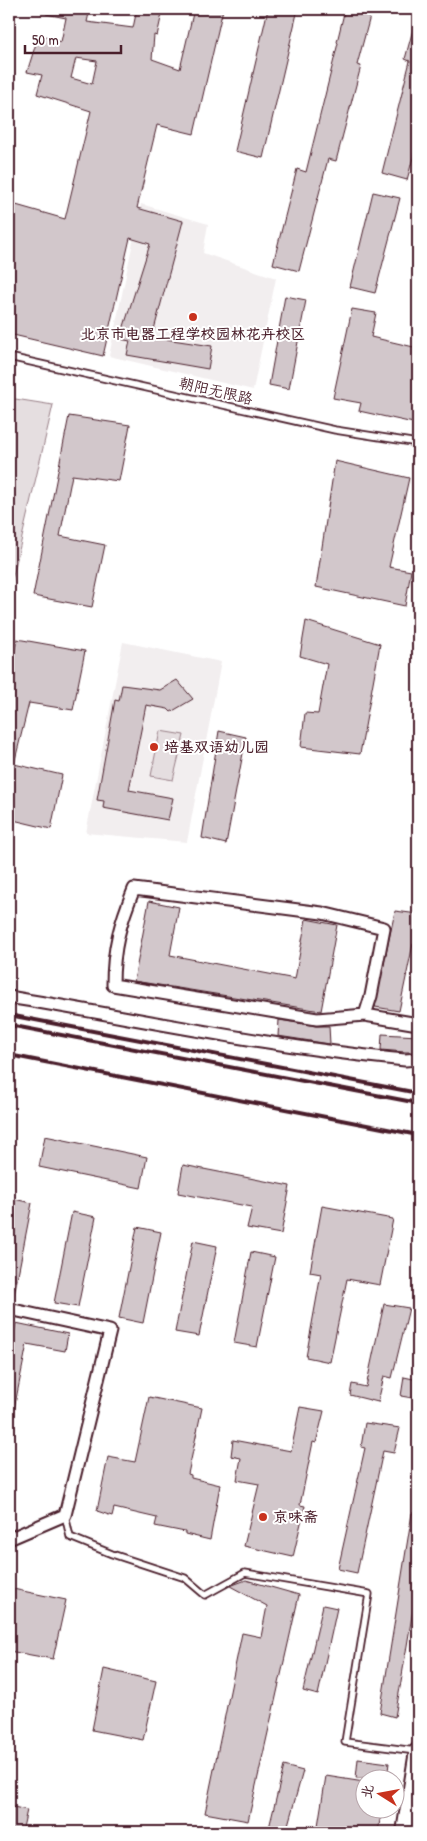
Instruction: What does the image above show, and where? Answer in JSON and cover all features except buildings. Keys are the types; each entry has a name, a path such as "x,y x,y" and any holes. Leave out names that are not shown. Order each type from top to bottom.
{"street":[{"path":"365,1016 371,996 384,928 322,913 134,889 122,918 113,961 114,985 317,1019 365,1016 418,1024"},
{"path":"9,996 169,1026 303,1048 405,1060 418,1059"},
{"path":"9,1309 110,1331 65,1515 9,1539"},
{"path":"405,1832 418,1751"}],"lane":[{"name":"朝阳无限路","path":"9,357 335,430 418,443"},
{"path":"65,1515 70,1537 112,1554 185,1578 205,1595 245,1573 369,1594 345,1742 418,1751"}],"shaded area":[{"name":"北京市电器工程学校园林花卉校区","path":"141,204 208,224 203,253 276,278 253,390 109,356"},
{"path":"9,398 53,405 9,593"},
{"name":"培基双语幼儿园","path":"123,642 221,662 187,842 86,833"},
{"path":"160,731 184,735 173,780 151,776"}],"railway":[{"path":"9,1015 418,1093"},
{"path":"9,1025 418,1103"},
{"path":"9,1055 418,1135"}],"place":[{"name":"北京市电器工程学校园林花卉校区","path":"193,317"},
{"name":"培基双语幼儿园","path":"154,747"},
{"name":"京味斋","path":"263,1517"}]}
